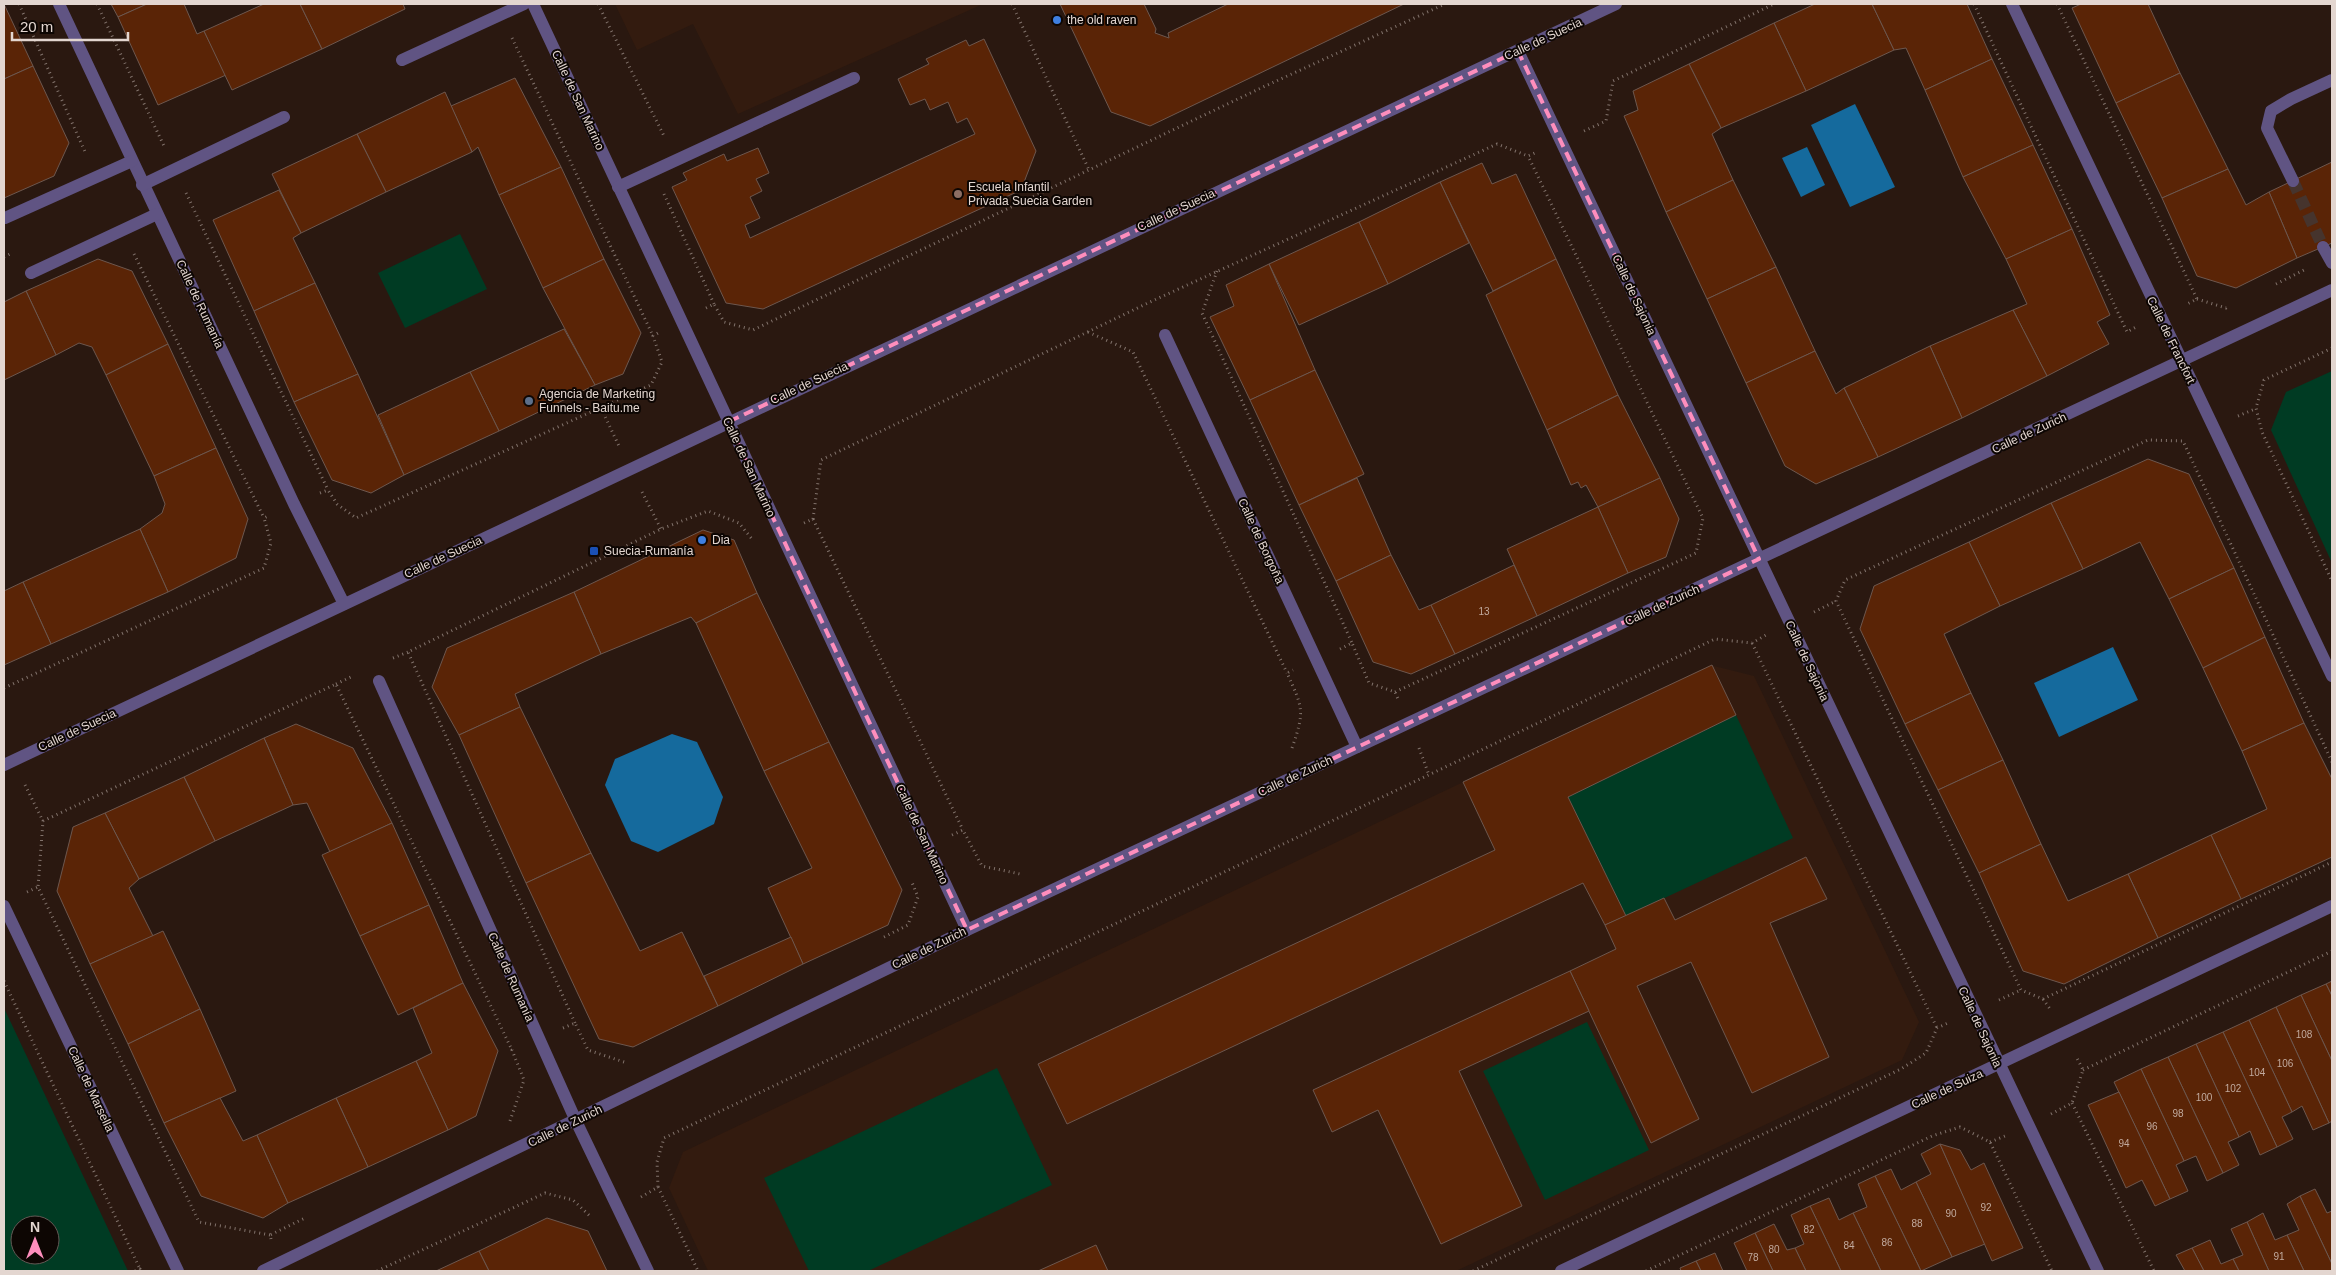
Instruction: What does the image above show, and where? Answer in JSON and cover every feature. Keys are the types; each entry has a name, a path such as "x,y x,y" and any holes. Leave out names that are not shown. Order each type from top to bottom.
{"street":[{"name":"Calle de Rumanía","path":"59,4 142,185 344,604"},
{"path":"402,60 500,13 524,4"},
{"name":"Calle de San Marino","path":"533,4 967,930"},
{"name":"Calle de Suecia","path":"4,765 1616,4"},
{"name":"Calle de Francfort","path":"2012,4 2332,676"},
{"name":"Calle de Sajonia","path":"1518,51 1998,1065 2098,1271"},
{"path":"618,187 854,78"},
{"path":"2293,181 2267,128 2271,111 2291,99 2332,80"},
{"path":"142,185 284,117"},
{"path":"4,218 132,161"},
{"path":"31,273 157,214"},
{"name":"Calle de Zurich","path":"263,1271 967,930 2332,290"},
{"name":"Calle de Borgoña","path":"1165,335 1357,748"},
{"name":"Calle de Rumanía","path":"379,682 538,1038 648,1271"},
{"name":"Calle de Marsella","path":"4,906 178,1271"},
{"name":"Calle de Suiza","path":"1561,1271 2332,906"}],"path":[{"path":"19,4 96,176"},
{"path":"97,4 328,490"},
{"path":"1012,4 1089,170"},
{"path":"1528,156 1606,121 1613,80 1774,4"},
{"path":"500,13 653,336"},
{"path":"1029,876 982,866 963,830 813,519 821,460 1217,271 1497,144 1528,156 1703,518 1696,553 1395,692 1369,683 1202,313 1217,271"},
{"path":"122,231 264,518"},
{"path":"2269,287 2328,256"},
{"path":"2197,298 2226,308 2235,303"},
{"path":"1087,332 1133,352 1301,704 1299,727 1290,753"},
{"path":"2332,348 2264,380 2256,408 2262,432 2332,581"},
{"path":"698,1271 658,1187 657,1162 664,1138 1715,639 1752,643 1836,601 1845,580 2148,440 2183,441 2332,762"},
{"path":"629,1064 588,1050 408,652 661,530 708,511 739,523 756,545 813,519"},
{"path":"1836,601 2021,990 2043,999 2065,1033 2083,1070 2072,1103 2028,1126 1990,1142"},
{"path":"1287,673 1352,643"},
{"path":"1752,643 1937,1028"},
{"path":"314,1214 270,1235 199,1222 38,886 43,821 336,684 512,1050 524,1080 510,1121 501,1126"},
{"path":"1395,692 1429,775"},
{"path":"928,846 963,830"},
{"path":"2043,999 2332,862"},
{"path":"882,938 908,925 918,897 908,874"},
{"path":"2083,1070 2332,951"},
{"path":"4,981 141,1270 135,1271"},
{"path":"1473,1271 1900,1069 1926,1053 1937,1028 2021,990"},
{"path":"512,1050 575,1023"},
{"path":"2072,1103 2154,1271"},
{"path":"1646,1271 1932,1136 1960,1127 1990,1142 2052,1271"},
{"path":"377,1271 545,1193 573,1200 593,1220 618,1210 658,1187"},
{"path":"270,1235 281,1262"}],"highlighted area":[{"path":"1518,51 1759,559 967,930 728,422"}],"shaded area":[{"path":"615,4 983,4 738,114 693,24 637,50"},
{"path":"1710,665 1754,676 1919,1022 1902,1060 1456,1271 708,1271 669,1188 683,1152"}],"green space":[{"path":"460,234 487,289 405,328 378,273"},
{"path":"2332,371 2332,563 2271,430 2286,392"},
{"path":"1736,715 1793,838 1626,916 1568,797"},
{"path":"4,1008 128,1271 4,1271"},
{"path":"1587,1022 1649,1150 1545,1200 1483,1071"},
{"path":"997,1068 1052,1185 868,1271 809,1271 764,1178"}],"water":[{"path":"1855,104 1895,187 1850,207 1811,125"},
{"path":"1807,147 1825,185 1801,197 1782,158"},
{"path":"2113,647 2138,700 2059,737 2034,683"},
{"path":"672,734 697,742 723,797 714,824 658,852 631,841 605,785 615,759"}],"building":[{"path":"4,4 33,66 4,79"},
{"path":"111,4 147,4 118,17"},
{"path":"147,4 184,4 197,34 204,31 226,75 158,105 118,17"},
{"path":"264,4 300,4 322,49 232,90 204,31"},
{"path":"300,4 403,4 405,9 322,49"},
{"path":"1060,4 1144,4 1156,29 1155,33 1169,38 1168,33 1228,4 1404,4 1150,126 1111,112"},
{"path":"1815,4 1872,4 1894,50 1806,91 1774,23"},
{"path":"1872,4 1967,4 1992,59 1925,90 1906,48 1894,50"},
{"path":"2081,4 2148,4 2180,73 2116,103 2072,8"},
{"path":"1774,23 1806,91 1721,128 1689,64"},
{"path":"984,39 1036,151 1021,190 763,309 726,303 672,187 687,180 683,173 724,154 727,161 758,148 769,173 756,179 762,191 750,197 760,218 745,225 750,238 975,134 967,118 957,123 948,102 930,110 925,99 910,105 898,79 929,64 926,59 966,40 969,46"},
{"path":"1992,59 2033,145 1963,177 1925,90"},
{"path":"1689,64 1721,128 1712,134 1733,180 1666,212 1624,116 1638,110 1633,91"},
{"path":"33,66 69,143 54,176 4,198 4,79"},
{"path":"2180,73 2228,169 2162,198 2116,103"},
{"path":"515,78 561,167 499,195 478,147 472,152 451,106"},
{"path":"445,92 472,152 386,192 357,134"},
{"path":"357,134 386,192 301,233 272,174"},
{"path":"2033,145 2072,229 2006,259 1963,177"},
{"path":"2332,162 2332,243 2297,258 2269,192"},
{"path":"1482,163 1492,184 1516,174 1556,259 1493,291 1440,182"},
{"path":"561,167 604,259 543,288 499,195"},
{"path":"2228,169 2246,205 2269,192 2297,258 2236,288 2197,276 2162,198"},
{"path":"1733,180 1776,267 1707,299 1666,212"},
{"path":"1440,182 1469,243 1388,284 1359,222"},
{"path":"279,190 301,233 293,238 315,283 254,311 213,220"},
{"path":"1359,222 1388,284 1299,325 1269,264"},
{"path":"2072,229 2110,315 2097,322 2109,344 2047,376 2013,310 2027,304 2006,259"},
{"path":"98,259 132,271 168,344 106,375 92,347 79,343 56,355 26,291"},
{"path":"604,259 641,333 623,374 595,385 543,288"},
{"path":"1556,259 1618,395 1547,430 1486,295"},
{"path":"1269,264 1315,370 1250,400 1210,317 1234,306 1226,285"},
{"path":"1776,267 1815,351 1746,383 1707,299"},
{"path":"315,283 358,374 294,402 254,311"},
{"path":"26,291 56,355 4,380 4,302"},
{"path":"2013,310 2047,376 1962,418 1930,346"},
{"path":"564,329 595,385 499,431 470,372"},
{"path":"168,344 216,448 154,476 106,375"},
{"path":"1930,346 1962,418 1878,457 1844,388"},
{"path":"1815,351 1836,394 1844,388 1878,457 1816,484 1785,466 1746,383"},
{"path":"1315,370 1364,474 1299,505 1250,400"},
{"path":"470,372 499,431 404,475 378,415"},
{"path":"358,374 404,475 371,493 332,480 294,402"},
{"path":"1618,395 1660,478 1598,507 1586,485 1581,488 1578,482 1571,485 1547,430"},
{"path":"216,448 248,519 236,558 168,592 140,529 162,513 165,504 154,476"},
{"path":"2148,459 2189,474 2234,568 2169,599 2140,542 2083,569 2051,503"},
{"path":"1357,478 1391,555 1336,581 1299,505"},
{"path":"1660,478 1679,519 1666,557 1628,573 1598,507"},
{"path":"2051,503 2083,569 2000,606 1969,542"},
{"path":"1598,507 1628,573 1537,616 1507,549"},
{"path":"140,529 168,592 51,644 23,582"},
{"path":"703,530 734,540 757,593 696,623 691,617 601,654 574,592"},
{"path":"1969,542 2000,606 1944,634 1971,693 1905,724 1860,629 1874,586"},
{"path":"1391,555 1419,610 1431,605 1455,654 1411,674 1373,662 1336,581"},
{"path":"1514,565 1537,616 1455,654 1431,605"},
{"path":"2234,568 2265,637 2203,668 2169,599"},
{"path":"23,582 51,644 4,665 4,591"},
{"path":"574,592 601,654 515,694 520,707 459,735 432,687 447,648"},
{"path":"757,593 829,742 764,771 696,623"},
{"path":"2265,637 2304,723 2242,751 2203,668"},
{"path":"1712,665 1736,715 1568,797 1626,916 1605,925 1583,883 1067,1124 1038,1064 1495,850 1463,782"},
{"path":"1971,693 2003,760 1938,790 1905,724"},
{"path":"520,707 591,853 526,883 459,735"},
{"path":"2304,723 2332,779 2332,857 2241,899 2211,835 2267,809 2242,751"},
{"path":"296,724 353,748 392,823 330,852 307,803 293,805 264,738"},
{"path":"264,738 293,805 215,841 184,777"},
{"path":"829,742 902,890 888,925 803,964 768,888 812,868 764,771"},
{"path":"2003,760 2041,844 1979,873 1938,790"},
{"path":"184,777 215,841 139,879 105,813"},
{"path":"105,813 139,879 129,888 153,936 90,964 57,891 73,827"},
{"path":"392,823 429,905 360,936 322,855"},
{"path":"2211,835 2241,899 2158,938 2128,874"},
{"path":"2041,844 2068,901 2128,874 2158,938 2064,984 2023,971 1979,873"},
{"path":"591,853 640,951 682,932 718,1006 633,1047 599,1039 526,883"},
{"path":"1806,857 1827,899 1770,923 1829,1057 1752,1093 1691,962 1637,986 1699,1119 1651,1143 1570,971 1616,949 1605,925 1664,898 1675,920"},
{"path":"429,905 463,983 398,1015 360,936"},
{"path":"163,931 200,1009 128,1044 90,964"},
{"path":"791,937 803,964 718,1006 704,976"},
{"path":"1570,971 1589,1011 1459,1071 1522,1206 1441,1244 1378,1110 1332,1132 1313,1090"},
{"path":"2332,981 2332,996 2326,984"},
{"path":"463,983 498,1051 476,1116 448,1130 416,1061 432,1053 413,1008"},
{"path":"2326,984 2332,996 2332,1061 2301,995"},
{"path":"2301,995 2332,1061 2332,1121 2329,1123 2276,1007"},
{"path":"2276,1007 2329,1123 2313,1130 2302,1106 2292,1112 2249,1020"},
{"path":"200,1009 236,1091 164,1123 128,1044"},
{"path":"2249,1020 2292,1112 2282,1117 2293,1139 2277,1147 2223,1032"},
{"path":"2223,1032 2277,1147 2260,1155 2250,1131 2239,1137 2196,1044"},
{"path":"2196,1044 2239,1137 2228,1142 2239,1165 2223,1173 2168,1057"},
{"path":"2168,1057 2223,1173 2207,1181 2196,1156 2184,1161 2141,1069"},
{"path":"416,1061 448,1130 368,1167 336,1098"},
{"path":"2141,1069 2184,1161 2176,1165 2188,1191 2170,1199 2114,1082"},
{"path":"2119,1092 2170,1199 2155,1206 2142,1180 2126,1188 2088,1105"},
{"path":"220,1098 243,1141 257,1135 288,1203 263,1218 201,1196 164,1123"},
{"path":"336,1098 368,1167 288,1203 257,1135"},
{"path":"1940,1144 1985,1244 1952,1257 1916,1182 1931,1174 1921,1154"},
{"path":"1940,1144 1960,1150 1971,1170 1984,1163 2023,1248 1992,1261"},
{"path":"1891,1169 1901,1190 1916,1182 1952,1257 1921,1271 1875,1176"},
{"path":"1875,1176 1921,1271 1881,1271 1853,1213 1867,1207 1858,1184"},
{"path":"2315,1189 2327,1213 2332,1211 2332,1264 2300,1196"},
{"path":"2300,1196 2332,1264 2332,1271 2304,1271 2287,1235 2299,1230 2287,1204"},
{"path":"1829,1198 1839,1220 1853,1213 1881,1271 1841,1271 1810,1206"},
{"path":"1810,1206 1841,1271 1806,1271 1795,1248 1804,1244 1791,1215"},
{"path":"2263,1213 2275,1240 2287,1235 2304,1271 2269,1271 2247,1222"},
{"path":"547,1218 588,1231 607,1271 489,1271 479,1251"},
{"path":"2247,1222 2269,1271 2239,1271 2233,1259 2243,1255 2231,1229"},
{"path":"1774,1224 1787,1250 1795,1248 1806,1271 1773,1271 1755,1233"},
{"path":"1755,1233 1773,1271 1747,1271 1734,1243"},
{"path":"2210,1240 2221,1264 2233,1259 2239,1271 2204,1271 2192,1248"},
{"path":"1096,1245 1108,1271 1038,1271"},
{"path":"2192,1248 2204,1271 2185,1271 2176,1255"},
{"path":"479,1251 489,1271 436,1271"},
{"path":"1715,1253 1723,1271 1701,1271 1696,1261"},
{"path":"1696,1261 1701,1271 1681,1271 1680,1268"}],"tunnel":[{"path":"2293,181 2323,247"}],"place":[{"name":"the old raven","path":"1057,20"},
{"name":"Escuela Infantil Privada Suecia Garden","path":"958,194"},
{"name":"Agencia de Marketing Funnels - Baitu.me","path":"529,401"},
{"name":"Dia","path":"702,540"},
{"name":"Suecia-Rumanía","path":"594,551"}]}
